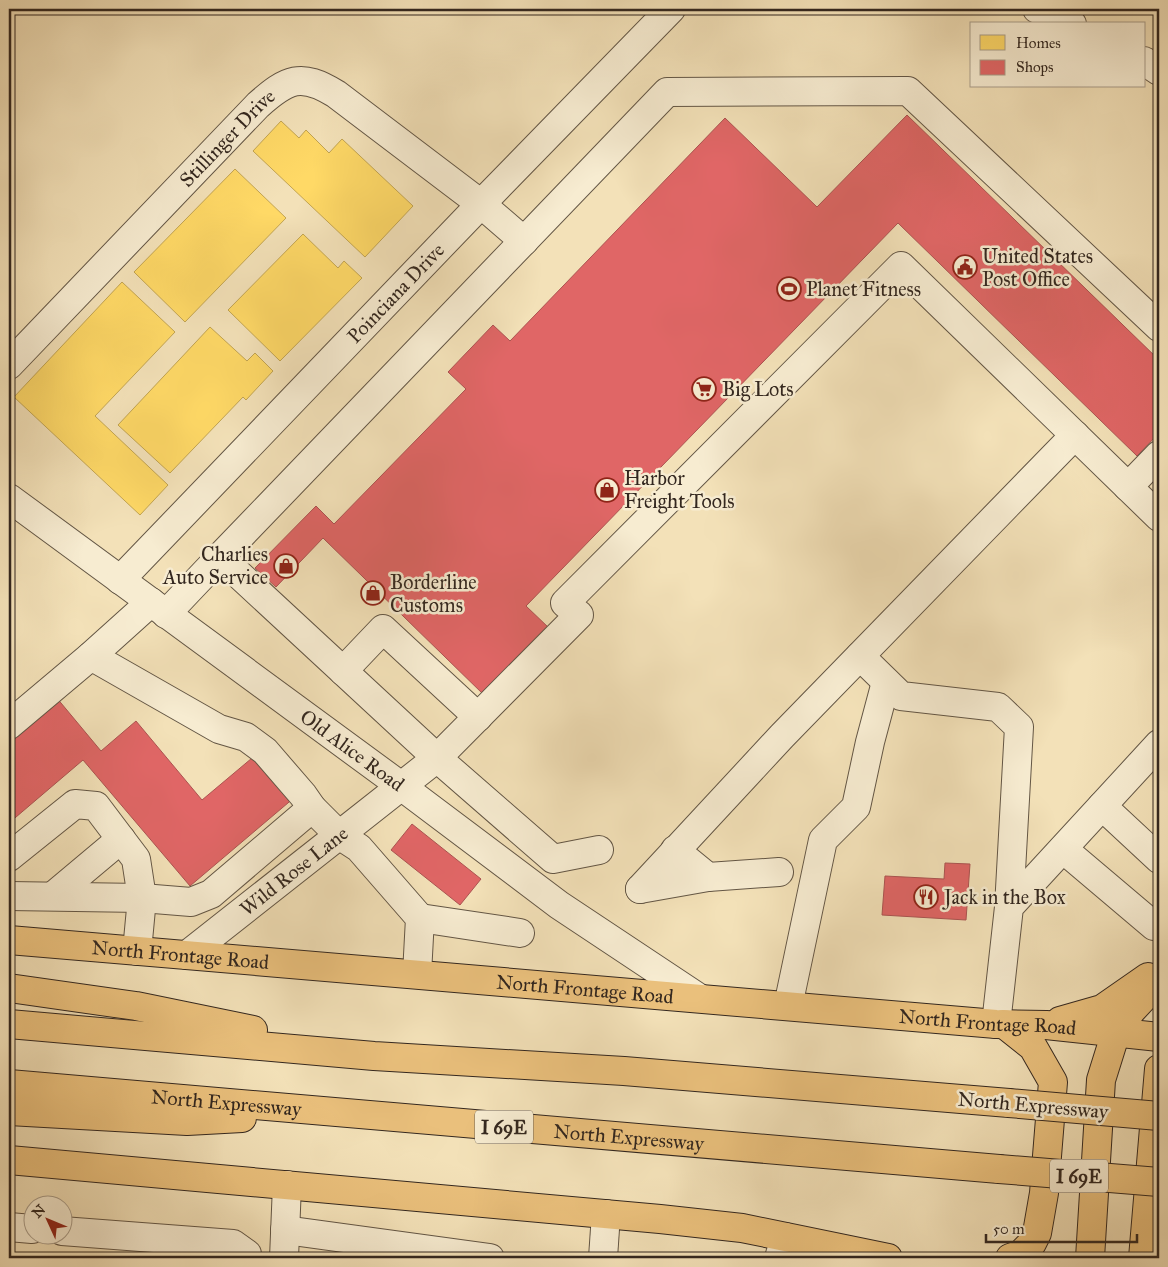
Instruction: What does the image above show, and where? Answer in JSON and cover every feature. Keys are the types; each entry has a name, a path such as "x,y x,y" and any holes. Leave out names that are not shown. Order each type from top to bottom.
{"main road":[{"name":"North Frontage Road","path":"9,940 1000,1024 1046,1025 1159,1037"},
{"path":"1046,1025 1102,1009 1159,969"},
{"path":"1090,1258 1102,1080 1116,1032 1159,980"},
{"path":"9,988 136,1006 374,1056"},
{"name":"North Expressway","path":"9,1024 374,1056 624,1070 1159,1116"},
{"path":"1000,1024 1033,1047 1053,1082 1044,1193 1037,1233 1032,1243 1020,1254 1010,1258"},
{"path":"1143,1258 1159,1069"},
{"name":"North Expressway","path":"9,1084 1159,1182"},
{"path":"9,1111 186,1121 344,1113"},
{"path":"9,1160 742,1228 782,1248 882,1258"}],"street":[{"name":"Poinciana Drive","path":"120,580 671,9"},
{"path":"1038,9 1067,22"},
{"path":"1146,62 1159,71"},
{"name":"Stillinger Drive","path":"9,365 258,105 274,91 290,82 306,80 321,85 336,94 481,204 524,241"},
{"path":"9,725 91,656 159,608 220,557 667,92 908,91 1159,327"},
{"name":"Wild Rose Lane","path":"187,955 437,758 579,615 566,603 901,266 1075,435"},
{"path":"779,872 708,877 640,889 748,771 1075,435 1159,517"},
{"path":"1128,487 1159,455"},
{"name":"Old Alice Road","path":"9,498 401,786 559,905 699,998"},
{"path":"220,557 437,758 553,859 599,850"},
{"path":"343,671 383,629 478,717"},
{"path":"91,656 220,729 246,737 265,752 312,808 339,835 359,848 420,918 520,933"},
{"path":"860,656 901,696 998,707 1019,727 1000,1024"},
{"path":"788,1006 823,840 856,807 870,742 886,682"},
{"path":"1008,907 1102,806 1154,760"},
{"path":"9,858 74,804 96,806 136,859 142,898 137,951"},
{"path":"1102,806 1159,859"},
{"path":"9,896 142,898 191,902 211,894 312,808"},
{"path":"53,896 121,839"},
{"path":"1063,849 1154,926 1159,922"},
{"path":"675,850 708,877"},
{"path":"417,974 420,918"},
{"path":"284,1258 287,1185"},
{"path":"602,1258 606,1214"},
{"path":"9,1227 22,1228"},
{"path":"285,1230 360,1249 490,1258"},
{"path":"72,1232 233,1244 247,1254 247,1258"}],"building: Homes":[{"path":"281,121 299,138 306,130 329,153 342,139 413,206 365,257 253,151"},
{"path":"235,169 286,218 185,322 134,272"},
{"path":"303,234 338,268 344,261 362,278 280,361 228,310"},
{"path":"122,282 175,332 95,416 168,485 140,515 14,397"},
{"path":"210,327 247,361 255,353 273,371 246,400 243,397 170,473 118,425"}],"building: Shops":[{"path":"907,115 1159,360 1159,433 1137,456 898,223 526,606 549,628 484,695 323,538 276,587 255,568 316,506 334,524 466,389 448,372 493,325 510,341 725,118 817,207"},
{"path":"56,697 101,751 136,721 202,800 258,753 295,797 190,886 83,760 9,823 9,737"},
{"path":"412,824 481,879 460,905 391,850"},
{"name":"Jack in the Box","path":"945,863 970,864 966,920 882,915 885,876 944,879"}],"place":[{"name":"United States Post Office","path":"965,267"},
{"name":"Planet Fitness","path":"789,289"},
{"name":"Big Lots","path":"704,389"},
{"name":"Harbor Freight Tools","path":"607,490"},
{"name":"Charlies Auto Service","path":"286,566"},
{"name":"Borderline Customs","path":"373,593"},
{"name":"Jack in the Box","path":"926,897"}]}
